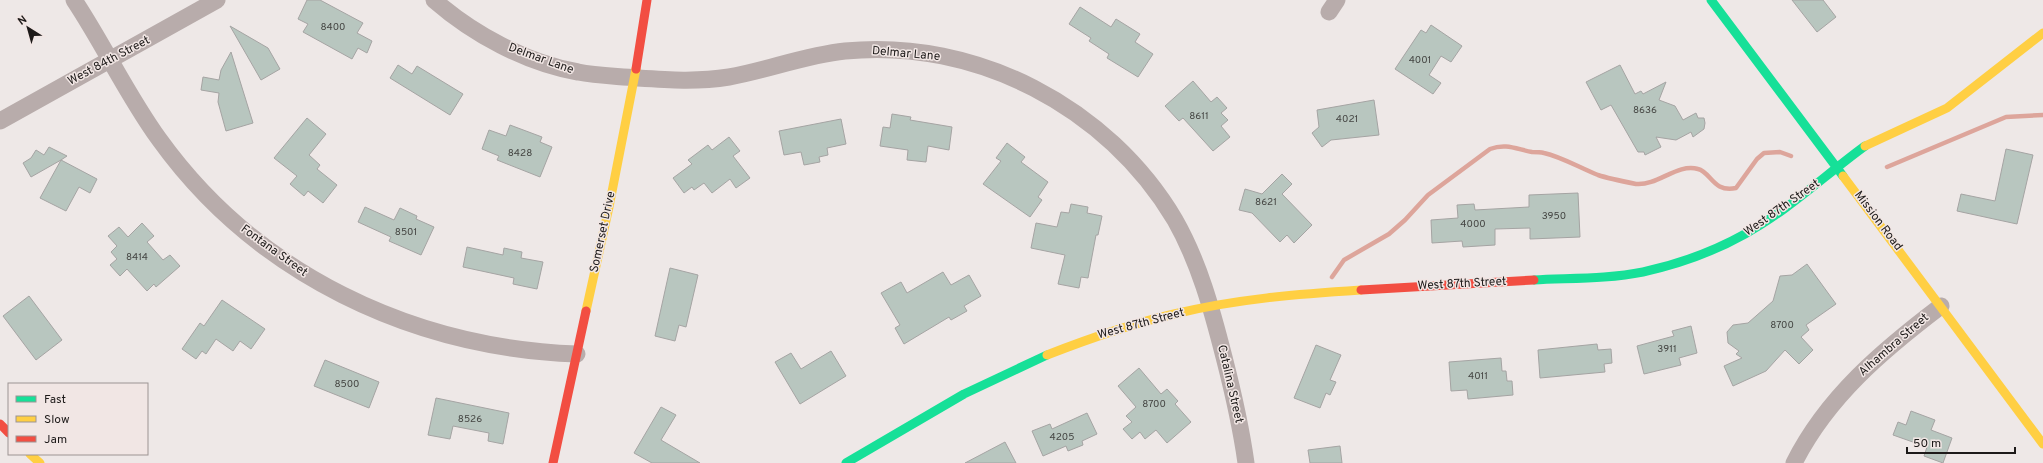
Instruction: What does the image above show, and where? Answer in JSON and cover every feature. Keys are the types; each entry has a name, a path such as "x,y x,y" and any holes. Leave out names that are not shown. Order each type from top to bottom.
{"street":[{"name":"Fontana Street","path":"74,0 98,36 110,60 144,117 182,168 216,206 253,238 288,264 328,288 365,307 417,326 455,337 519,350 576,354"},
{"name":"West 84th Street","path":"0,121 217,0"},
{"name":"Delmar Lane","path":"434,0 448,12 483,35 521,54 578,72 686,82 728,77 814,56 846,51 886,50 926,54 966,61 1004,74 1039,90 1063,104 1095,127 1129,159 1174,219 1193,256 1210,307"},
{"name":"Somerset Drive","path":"552,463 609,207 634,78 646,0"},
{"name":"Mission Road","path":"1711,0 1837,166 2043,444"},
{"name":"West 87th Street","path":"846,463 954,398 1002,374 1070,345 1118,329 1174,314 1296,293 1600,276 1642,272 1678,263 1709,252 1746,234 1785,208 1837,166 1868,144 1947,108 2043,33"},
{"name":"Alhambra Street","path":"1794,463 1818,423 1840,394 1873,360 1941,306"},
{"name":"Catalina Street","path":"1210,307 1233,394 1246,463"},
{"path":"0,424 8,432"},
{"path":"31,455 40,463"}],"building":[{"path":"307,0 320,0 363,23 357,33 372,41 367,53 358,48 352,59 303,32 308,24 298,19"},
{"path":"1792,0 1823,0 1836,17 1817,32"},
{"path":"1080,7 1111,27 1116,19 1140,34 1135,42 1153,54 1138,77 1107,58 1109,54 1089,41 1091,38 1069,24"},
{"path":"1431,25 1462,46 1451,62 1441,56 1429,75 1441,83 1433,94 1395,69 1421,30 1426,33"},
{"path":"230,26 268,48 280,69 261,80"},
{"path":"231,52 253,123 226,131 218,102 219,93 201,90 203,77 219,80 221,70"},
{"path":"398,65 412,74 417,66 463,94 450,115 390,78"},
{"path":"1620,65 1635,94 1641,91 1643,94 1666,82 1659,100 1675,106 1683,120 1696,113 1698,118 1704,118 1704,129 1693,137 1691,132 1676,140 1656,137 1661,147 1645,155 1644,152 1638,152 1611,105 1601,110 1586,82"},
{"path":"1193,81 1211,102 1217,97 1227,108 1221,113 1228,120 1221,126 1230,137 1213,151 1183,118 1179,121 1165,106"},
{"path":"1374,100 1379,135 1331,140 1322,147 1312,133 1319,127 1317,110"},
{"path":"892,114 911,117 910,120 952,127 949,150 928,146 926,162 907,160 908,150 880,146 883,127 890,128"},
{"path":"307,118 326,134 309,155 320,165 317,169 337,185 323,203 308,191 304,196 290,184 297,176 274,158"},
{"path":"841,119 846,144 827,148 828,155 819,157 820,162 804,165 801,152 784,155 779,131"},
{"path":"510,125 542,137 540,142 552,147 540,177 497,160 499,156 482,149 489,130 506,136"},
{"path":"729,137 740,151 733,156 750,178 736,188 730,179 712,193 704,183 694,190 692,187 684,193 673,178 692,164 688,160 708,145 712,150"},
{"path":"1007,143 1025,157 1021,162 1048,182 1038,197 1042,200 1030,217 983,184 1001,161 996,158"},
{"path":"49,147 67,156 31,177 23,163 31,158 36,150 44,155"},
{"path":"2006,149 2033,155 2017,224 1957,211 1961,194 1995,201"},
{"path":"61,160 97,179 90,193 79,187 66,211 40,198"},
{"path":"1282,174 1292,184 1282,194 1312,225 1294,243 1287,235 1280,242 1252,213 1239,210 1245,189 1262,194"},
{"path":"1578,193 1580,237 1530,239 1530,228 1495,229 1495,245 1463,247 1462,241 1432,243 1431,220 1458,218 1457,205 1474,204 1475,210 1529,207 1529,195"},
{"path":"1071,204 1088,207 1087,213 1102,216 1098,235 1096,235 1088,278 1081,277 1079,288 1058,284 1065,255 1031,248 1036,223 1057,227 1061,212 1069,213"},
{"path":"365,207 394,220 400,208 417,216 416,219 434,227 421,255 389,241 391,237 358,222"},
{"path":"142,223 154,236 147,242 163,260 170,255 180,266 156,287 154,284 147,291 127,269 120,276 110,265 117,259 111,252 117,246 108,236 119,227 128,237"},
{"path":"467,247 503,255 504,248 522,252 521,258 543,262 537,289 513,284 514,278 463,267"},
{"path":"1807,264 1836,304 1806,325 1809,330 1801,337 1813,350 1799,364 1785,350 1766,371 1733,386 1724,366 1742,358 1736,354 1739,351 1728,343 1727,332 1733,325 1748,323 1773,301 1780,276 1792,275"},
{"path":"670,268 698,275 686,327 679,325 675,341 655,336"},
{"path":"943,272 951,285 969,275 981,296 964,306 967,311 951,320 949,317 904,344 895,328 900,325 881,293 901,282 907,293"},
{"path":"29,296 62,340 36,360 3,316"},
{"path":"222,300 265,329 251,349 240,341 233,351 216,339 206,354 202,351 196,359 182,349 200,323 204,326"},
{"path":"1691,326 1697,353 1679,358 1681,365 1644,374 1637,346 1674,336 1672,331"},
{"path":"1597,344 1598,350 1611,349 1612,363 1604,364 1605,372 1540,378 1538,350"},
{"path":"1316,345 1341,355 1330,380 1336,382 1330,395 1326,393 1320,408 1294,398"},
{"path":"831,351 846,376 800,404 775,362 791,353 801,369"},
{"path":"1501,358 1502,371 1506,371 1507,381 1512,381 1513,395 1468,399 1467,390 1451,391 1449,362"},
{"path":"325,360 379,382 369,408 314,386"},
{"path":"1139,368 1161,394 1167,389 1178,401 1175,404 1191,422 1167,443 1156,430 1145,439 1140,432 1132,439 1123,429 1132,422 1126,416 1136,407 1118,386"},
{"path":"436,398 509,413 503,444 488,441 489,433 453,426 450,439 428,435"},
{"path":"661,407 676,415 661,440 700,463 652,463 634,453"},
{"path":"1911,411 1935,420 1931,430 1952,438 1943,463 1924,456 1927,447 1893,435 1898,422 1906,425"},
{"path":"1087,413 1097,434 1082,441 1083,445 1068,451 1066,446 1043,456 1032,431 1050,424 1052,429"},
{"path":"1005,442 1016,463 965,463"},
{"path":"1340,446 1342,463 1310,463 1308,450"}],"waterway":[{"path":"1887,167 2006,117 2043,115"},
{"path":"1332,277 1344,260 1389,234 1405,220 1428,195 1490,149 1496,147 1516,148 1544,153 1598,175 1636,184 1652,182 1683,169 1698,169 1706,174 1717,185 1728,189 1736,188 1757,159 1764,153 1780,152 1791,156"}],"traffic: fast":[{"path":"1711,0 1843,176"},
{"path":"1534,280 1603,277 1630,274 1643,272 1696,257 1761,225 1865,146"},
{"path":"846,463 964,394 1047,355"}],"traffic: slow":[{"path":"1865,146 1947,108 2043,33"},
{"path":"586,311 609,207 636,69"},
{"path":"1843,176 2043,444"},
{"path":"1047,355 1125,327 1221,304 1314,293 1361,290"},
{"path":"31,455 40,463"}],"traffic: jam":[{"path":"636,69 647,0"},
{"path":"1361,290 1534,280"},
{"path":"553,463 586,311"},
{"path":"0,424 8,432"}]}
